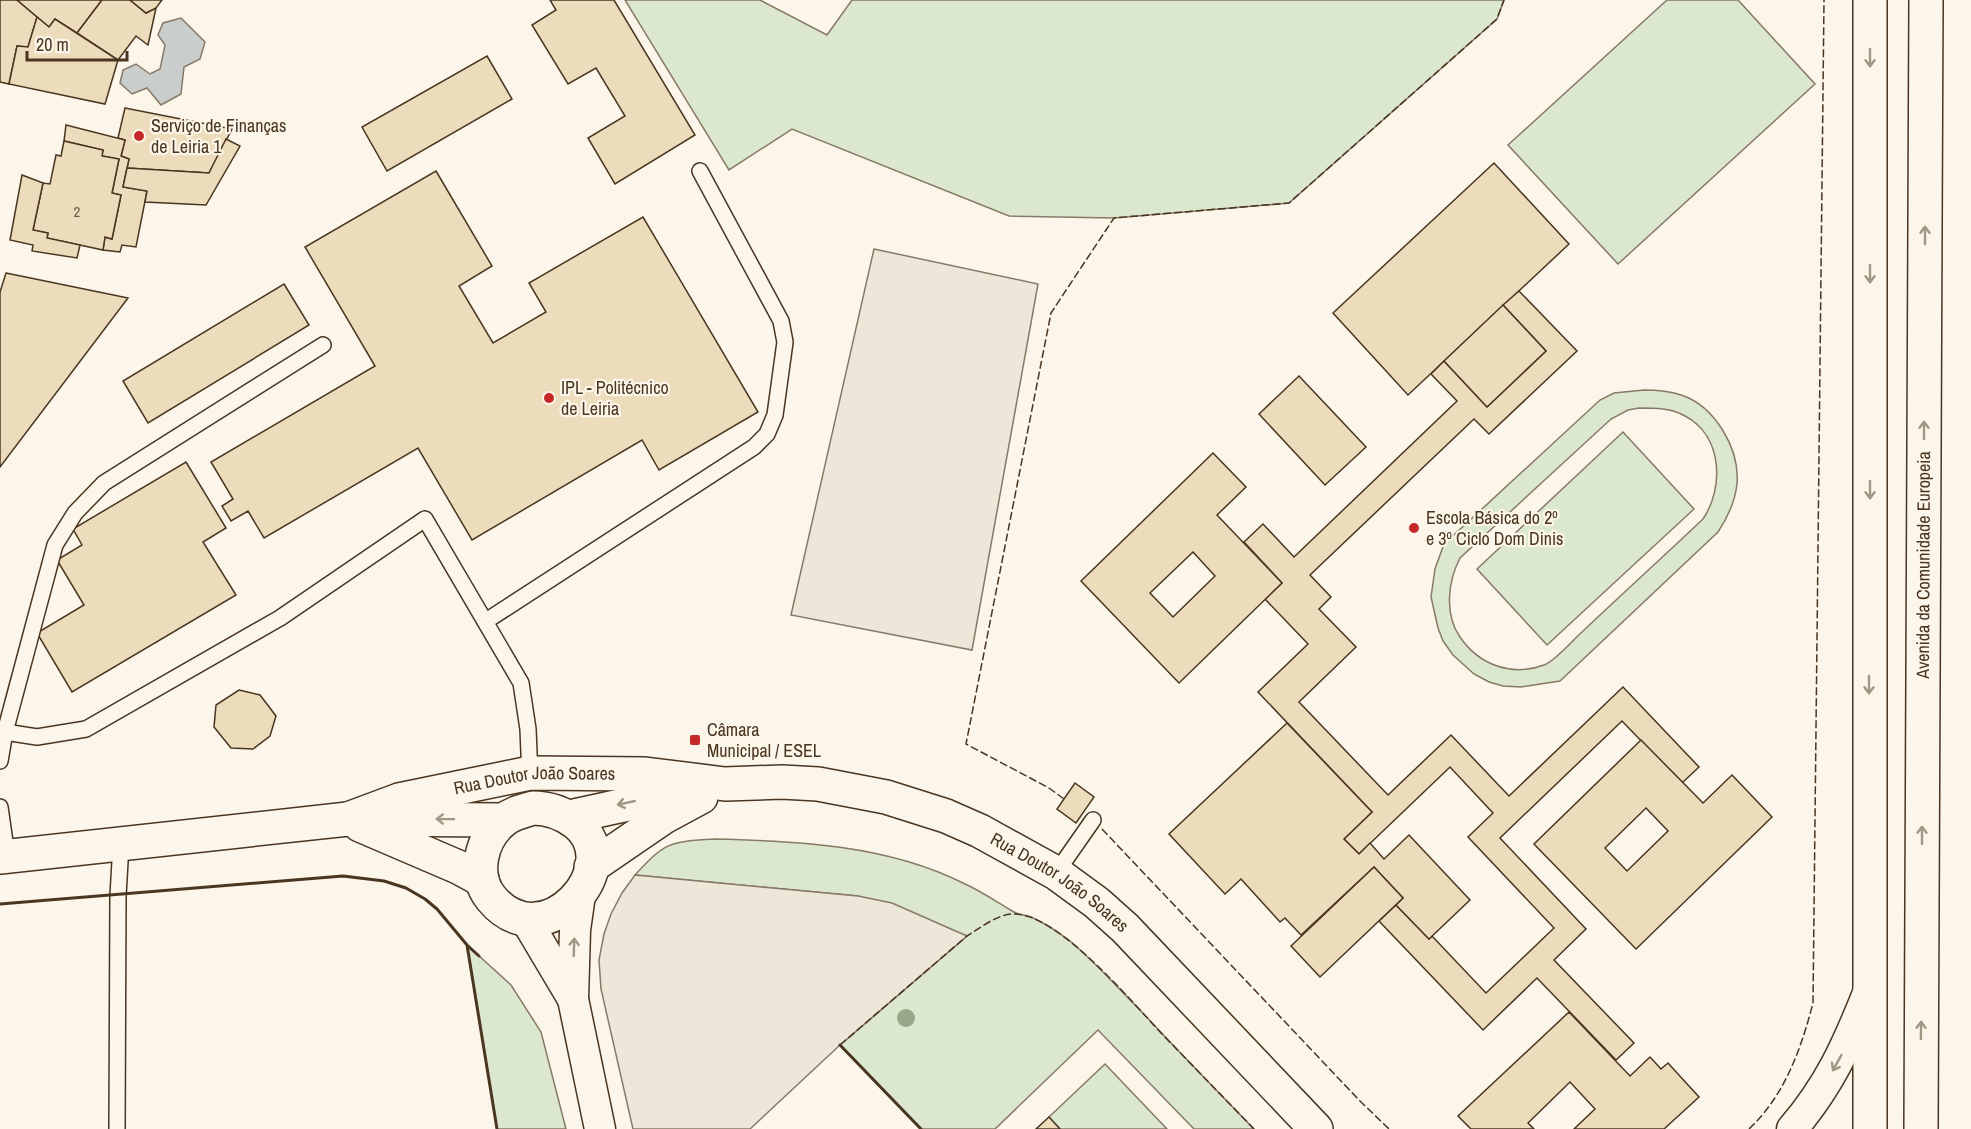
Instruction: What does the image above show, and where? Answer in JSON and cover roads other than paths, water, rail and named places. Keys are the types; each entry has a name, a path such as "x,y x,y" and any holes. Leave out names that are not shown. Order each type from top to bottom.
{"main road":[{"path":"1870,0 1870,1129"},
{"name":"Avenida da Comunidade Europeia","path":"1921,1129 1926,0"},
{"name":"Rua Doutor João Soares","path":"348,819 399,800 530,773 645,774 725,784"},
{"name":"Rua Doutor João Soares","path":"569,817 654,797 725,784 782,782 818,784 886,797 946,816 980,831 1056,873 1097,903 1125,928 1316,1129"},
{"name":"Rua Doutor João Soares","path":"586,881 656,822 725,784"},
{"path":"533,808 553,810 569,817 584,829 593,854 586,881 566,909 551,917 526,920 510,915 488,894 482,880 481,862 485,845 503,820 518,812 533,808"},
{"name":"Rua Doutor João Soares","path":"348,819 458,867 482,880"},
{"name":"Rua Doutor João Soares","path":"3,857 348,819 503,820"}],"street":[{"path":"586,881 574,930 573,999 600,1129"},
{"path":"526,920 573,999"},
{"path":"1792,1129 1808,1110 1847,1046 1869,990"}],"lane":[{"path":"486,621 754,447 767,434 775,415 783,365 785,342 781,321 700,171"},
{"path":"0,761 5,732 55,545 75,513 104,483 323,345"},
{"path":"5,732 37,736 86,729 280,618 425,519 521,683 528,729 533,808"},
{"path":"0,807 3,857"},
{"path":"1056,873 1093,820"},
{"path":"117,1129 118,896 121,844"}],"place":[{"name":"Serviço de Finanças de Leiria 1","path":"139,136"},
{"name":"IPL - Politécnico de Leiria","path":"549,398"},
{"name":"Escola Básica do 2º e 3º Ciclo Dom Dinis","path":"1414,528"},
{"name":"Câmara Municipal / ESEL","path":"695,740"}]}
